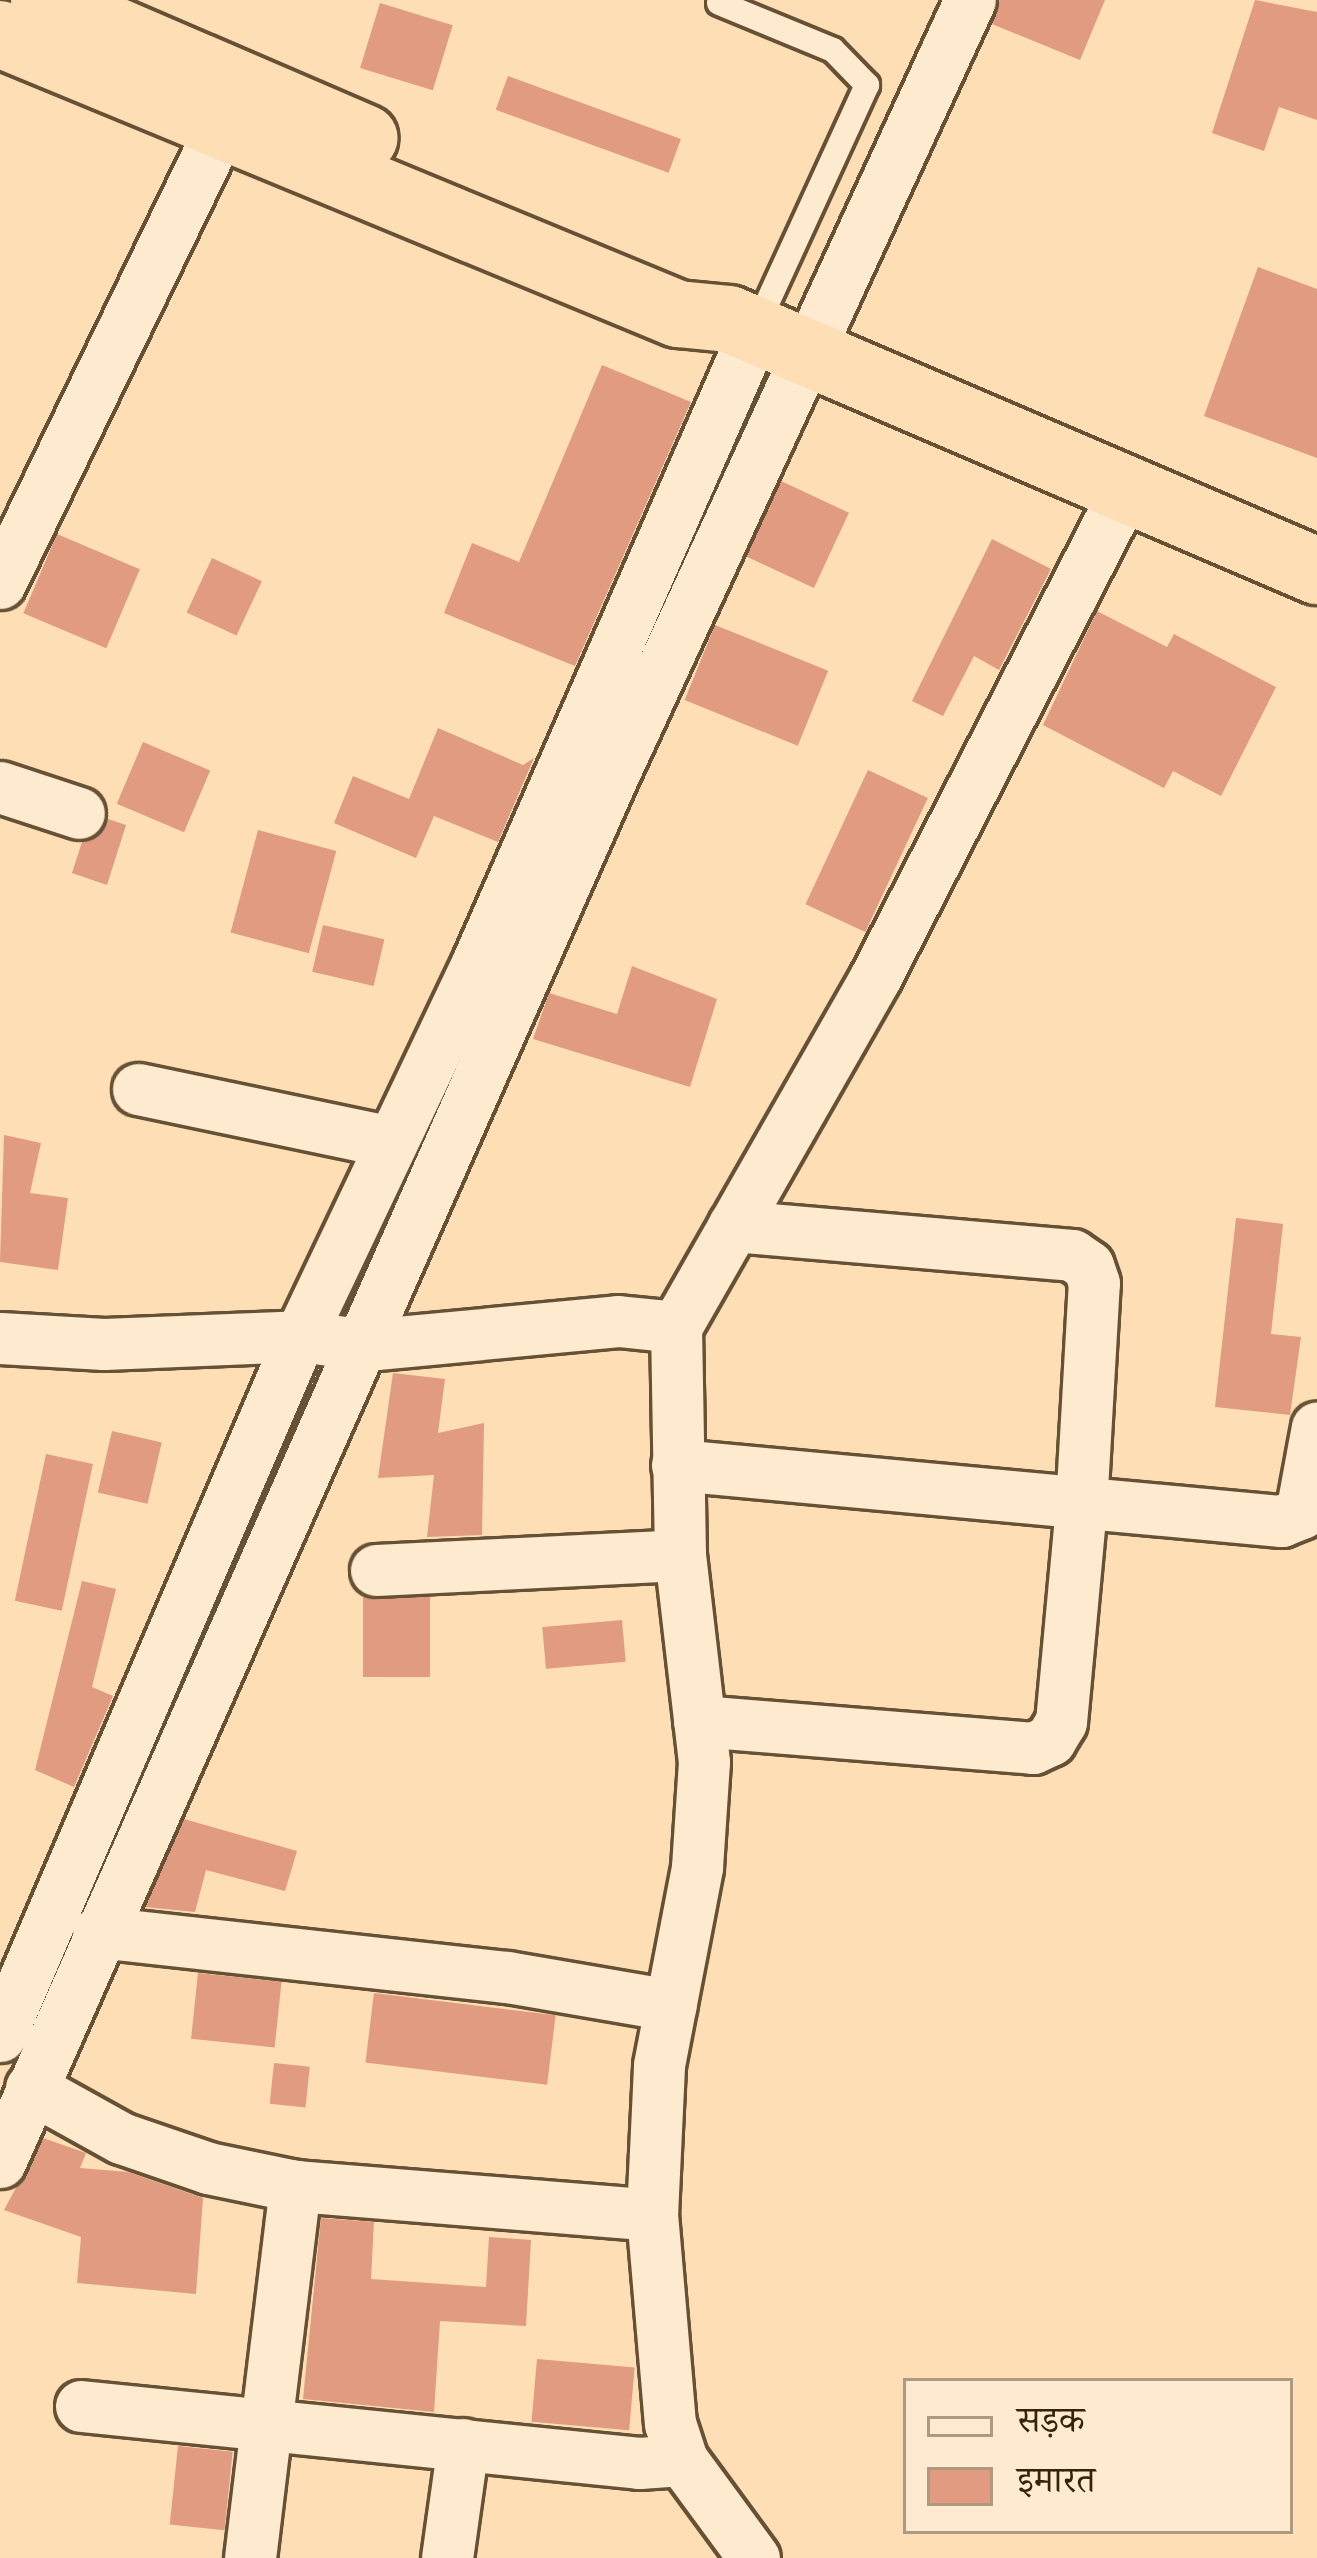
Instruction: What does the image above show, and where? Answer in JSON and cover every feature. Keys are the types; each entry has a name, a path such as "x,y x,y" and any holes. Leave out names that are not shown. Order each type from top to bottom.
{"highway":[{"path":"44,0 694,278 765,334"},
{"path":"0,34 678,314 765,334 1317,571"}],"street":[{"path":"0,2162 98,1932 332,1341 392,1142 765,334 970,0"},
{"path":"0,583 221,127"},
{"path":"0,2036 19,1942 332,1341 614,775 765,334"},
{"path":"754,2558 682,2461 670,2424 652,2215 655,2111 697,1867 700,1721 680,1555 676,1327 875,978 1127,487"},
{"path":"0,788 79,813"},
{"path":"138,1089 392,1142"},
{"path":"700,1721 1034,1748 1050,1740 1061,1722 1081,1506 1094,1283 1088,1266 1072,1255 733,1226"},
{"path":"0,1338 104,1344 332,1341 618,1321 676,1327"},
{"path":"677,1465 1281,1521 1301,1513 1317,1427"},
{"path":"376,1570 680,1555"},
{"path":"98,1932 507,1977 671,2005"},
{"path":"31,2088 121,2138 208,2168 295,2186 652,2215"},
{"path":"250,2558 295,2186"},
{"path":"81,2406 682,2461"},
{"path":"448,2558 463,2444"}],"lane":[{"path":"719,3 833,50 867,85 765,334"}],"building":[{"path":"1000,0 1105,0 1080,60 992,24"},
{"path":"1255,0 1317,12 1317,120 1279,107 1264,151 1212,133"},
{"path":"380,3 453,25 433,90 360,68"},
{"path":"508,76 681,139 669,173 496,110"},
{"path":"1258,267 1317,289 1317,458 1204,416"},
{"path":"602,365 691,402 575,666 444,613 472,543 519,562"},
{"path":"781,481 849,513 814,588 746,556"},
{"path":"57,534 140,569 106,648 23,613"},
{"path":"992,539 1051,569 999,670 974,656 943,716 912,701"},
{"path":"212,558 262,581 236,636 187,612"},
{"path":"1097,611 1167,647 1174,634 1276,687 1221,796 1173,771 1164,788 1043,725"},
{"path":"715,625 828,671 798,746 685,700"},
{"path":"438,728 523,765 534,758 498,842 434,816 416,858 334,823 353,776 409,799"},
{"path":"143,742 210,771 184,832 117,804"},
{"path":"868,770 928,798 865,932 805,904"},
{"path":"108,819 126,825 107,885 72,873 82,842"},
{"path":"258,830 336,851 309,953 231,932"},
{"path":"323,925 384,939 374,986 312,972"},
{"path":"632,966 717,999 690,1087 533,1039 549,993 617,1014"},
{"path":"4,1135 41,1143 30,1193 68,1198 58,1270 0,1262"},
{"path":"1236,1218 1283,1224 1271,1334 1301,1337 1290,1415 1215,1407"},
{"path":"393,1373 445,1379 438,1433 484,1423 482,1535 427,1537 434,1475 378,1478"},
{"path":"112,1431 162,1442 148,1504 98,1492"},
{"path":"46,1454 93,1464 62,1611 15,1601"},
{"path":"82,1581 116,1589 92,1687 113,1696 74,1787 35,1770"},
{"path":"363,1597 430,1597 430,1677 363,1677"},
{"path":"622,1620 626,1662 546,1669 542,1627"},
{"path":"184,1819 297,1851 285,1891 206,1870 195,1912 145,1907"},
{"path":"198,1973 282,1982 275,2047 191,2039"},
{"path":"374,1993 556,2015 547,2085 365,2062"},
{"path":"274,2063 310,2067 306,2108 270,2104"},
{"path":"43,2138 86,2153 80,2168 128,2172 203,2198 196,2294 77,2283 81,2237 4,2210"},
{"path":"321,2218 374,2222 371,2279 486,2287 489,2237 531,2240 526,2326 440,2321 434,2412 303,2399"},
{"path":"537,2359 635,2368 629,2430 532,2422"},
{"path":"178,2446 233,2452 224,2530 170,2525"}]}
